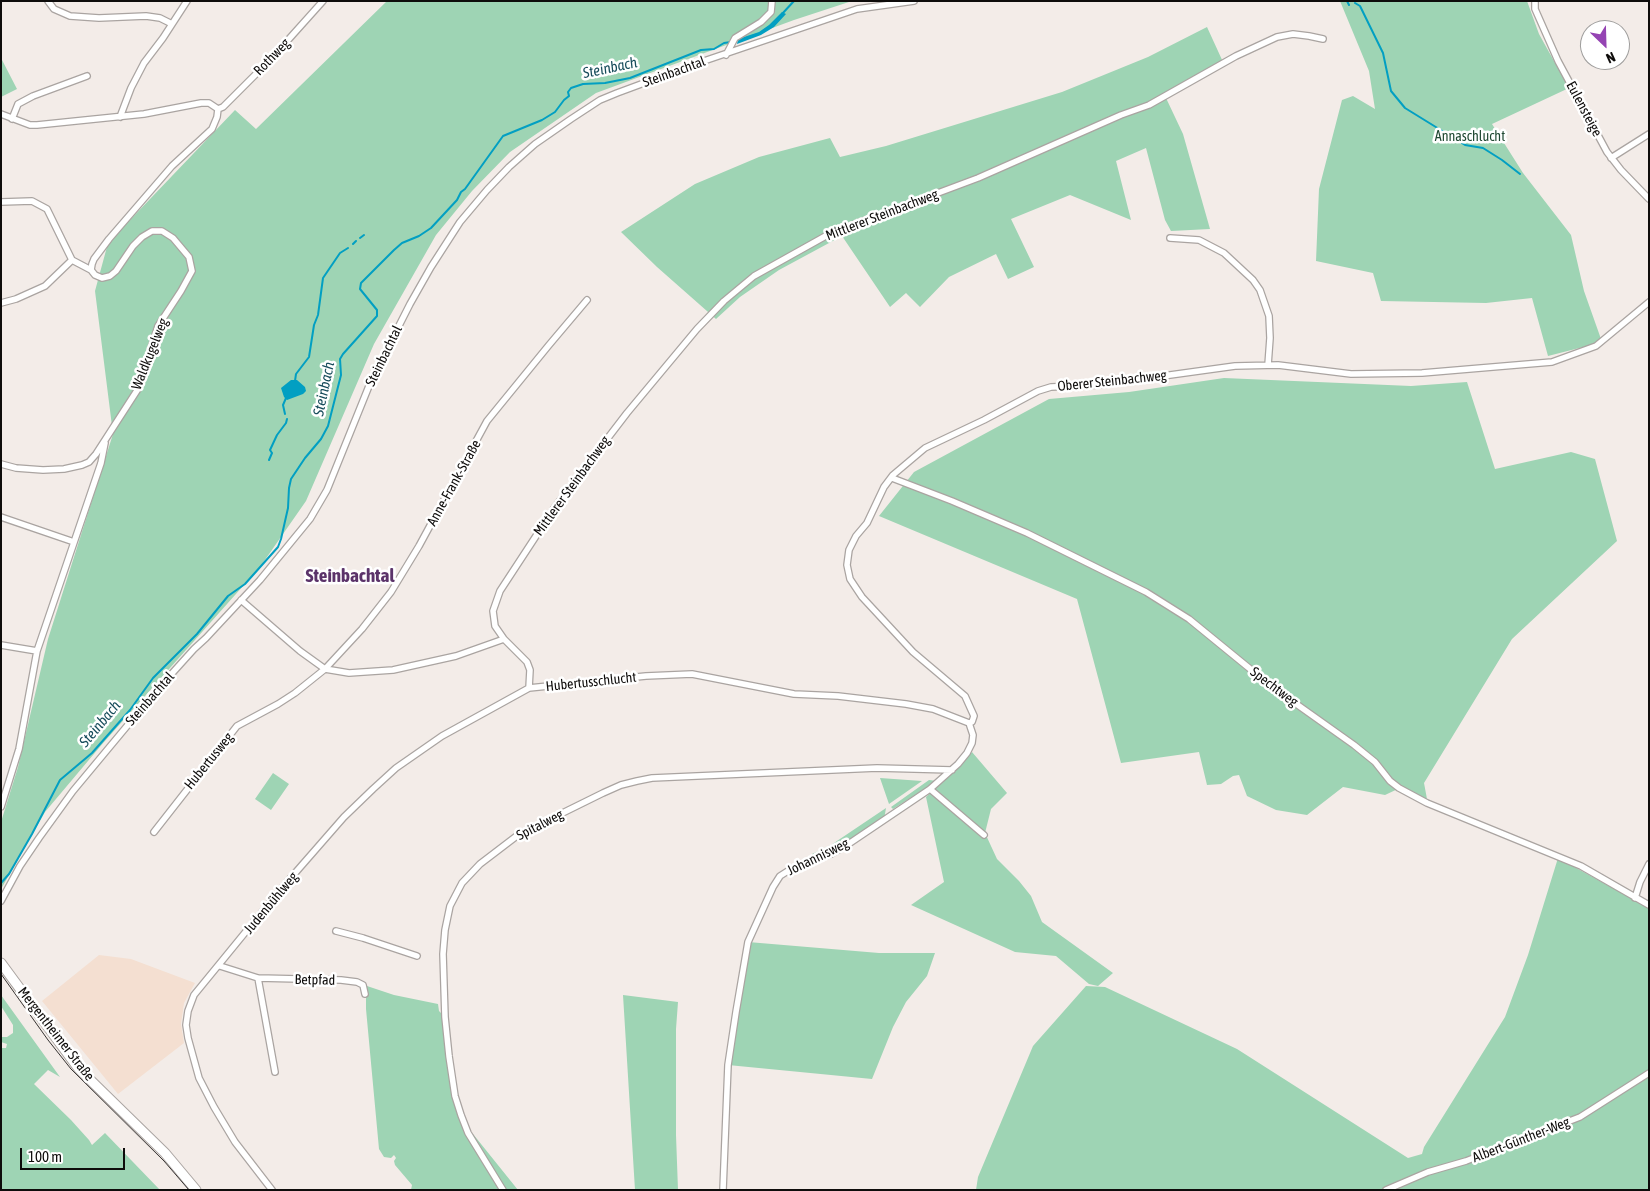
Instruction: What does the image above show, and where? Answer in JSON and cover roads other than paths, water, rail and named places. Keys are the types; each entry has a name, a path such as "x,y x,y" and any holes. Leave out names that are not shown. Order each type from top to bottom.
{"main road":[{"name":"Mergentheimer Straße","path":"1,963 79,1069 165,1153 196,1190"}],"street":[{"path":"48,1 54,9 70,16 99,18 146,16 160,18 172,24"},
{"path":"120,117 131,88 144,63 187,1"},
{"name":"Rothweg","path":"218,109 223,107 271,60 323,1"},
{"path":"726,55 735,38 761,22 771,12 772,1"},
{"name":"Steinbachtal","path":"1,901 38,838 73,791 157,690 242,600 310,519 327,490 371,381 410,304 460,222 509,167 535,144 600,100 698,63 857,9 914,1"},
{"name":"Eulensteige","path":"1535,1 1535,9 1558,62 1611,158 1649,199"},
{"name":"Mittlerer Steinbachweg","path":"504,639 495,626 493,611 500,591 555,507 621,420 697,329 754,276 831,233 978,178 1121,115 1149,105 1236,56 1277,37 1293,34 1322,39"},
{"path":"12,119 18,104 33,96 87,76"},
{"path":"1,114 30,125 37,125 173,110 201,103 209,103 218,109 212,129 172,166 117,229 94,259 91,270 72,260 47,209 32,201 1,202"},
{"path":"1611,158 1649,134"},
{"name":"Waldkugelweg","path":"1,807 19,749 37,651 101,463 106,438 138,389 158,326 181,292 192,271 189,257 173,238 162,231 152,231 142,237 110,276 102,278 95,275 91,270"},
{"path":"1170,238 1199,240 1216,248 1253,280 1260,290 1268,316 1270,338 1268,365"},
{"path":"1,303 16,299 45,286 72,260"},
{"name":"Anne-Frank-Straße","path":"325,669 362,629 391,592 419,546 487,421 587,300"},
{"name":"Oberer Steinbachweg","path":"969,723 972,722 974,716 965,696 913,652 862,596 850,579 847,565 849,550 856,536 867,523 880,494 892,478 925,448 984,420 1038,391 1051,387 1098,384 1235,366 1268,365 1351,374 1422,373 1552,362 1596,346 1648,303"},
{"path":"1,464 16,468 43,470 82,466 90,462 106,438"},
{"name":"Spechtweg","path":"892,478 1027,533 1146,592 1189,619 1271,686 1354,745 1375,762 1398,788 1427,803 1581,866 1649,905"},
{"path":"1,517 74,542"},
{"path":"242,600 300,651 325,669 349,673 393,670 456,656 504,639"},
{"name":"Hubertusschlucht","path":"504,639 527,662 530,670 529,687 646,676 692,674 794,694 838,696 906,704 933,709 969,723"},
{"path":"1,645 37,651"},
{"name":"Hubertusweg","path":"154,832 237,726 278,704 325,669"},
{"name":"Judenbühlweg","path":"272,1190 235,1142 199,1078 186,1025 188,1011 194,995 204,981 220,966 275,896 344,817 390,773 442,736 529,687"},
{"name":"Johannisweg","path":"723,1190 728,1065 736,1012 748,942 773,887 780,876 791,869 831,854 847,845 930,789 952,770 967,753 972,743 973,735 969,723"},
{"name":"Spitalweg","path":"503,1190 468,1133 460,1115 449,1056 444,1007 443,954 450,906 462,883 480,864 518,835 621,785 652,778 877,768 952,770"},
{"path":"930,789 984,835"},
{"path":"1635,898 1649,864"},
{"path":"336,931 364,938 417,956"},
{"name":"Betpfad","path":"220,966 258,978 357,982 363,985 365,994"},
{"path":"258,978 274,1072"},
{"name":"Albert-Günther-Weg","path":"1386,1190 1428,1172 1466,1161 1580,1117 1649,1073"}],"water":[{"path":"782,12 786,14 774,27 761,35 737,44 738,39 759,32"},
{"path":"291,380 297,380 305,387 306,391 287,400 281,388"}],"waterway":[{"name":"Steinbach","path":"782,14 794,1"},
{"path":"1347,1 1349,5"},
{"path":"1355,3 1360,6 1383,53 1391,91 1405,108 1465,145 1483,148 1520,174"},
{"name":"Steinbach","path":"1,883 9,874 32,834 60,780 92,753 130,710 153,678 197,634 228,596 245,584 278,547 288,508 291,479 321,439 328,426 341,375 340,359 377,316 377,310 360,289 361,283 402,243 419,236 431,228 457,200 503,136 542,120 555,112 569,96 568,92 571,88 583,84 605,83 630,78 701,50 714,49 724,43 731,42"},
{"path":"360,238 364,235"},
{"path":"353,244 356,241"},
{"path":"295,381 296,374 309,357 314,325 318,315 323,278 340,253 348,248"},
{"path":"285,414 283,405 286,398"},
{"path":"269,460 272,453 270,450 287,419"}],"tram line":[{"path":"1,974 71,1069 164,1161 189,1190"}],"district":[{"name":"Steinbachtal","path":"350,576"}],"park label":[{"name":"Annaschlucht","path":"1470,137"}]}
